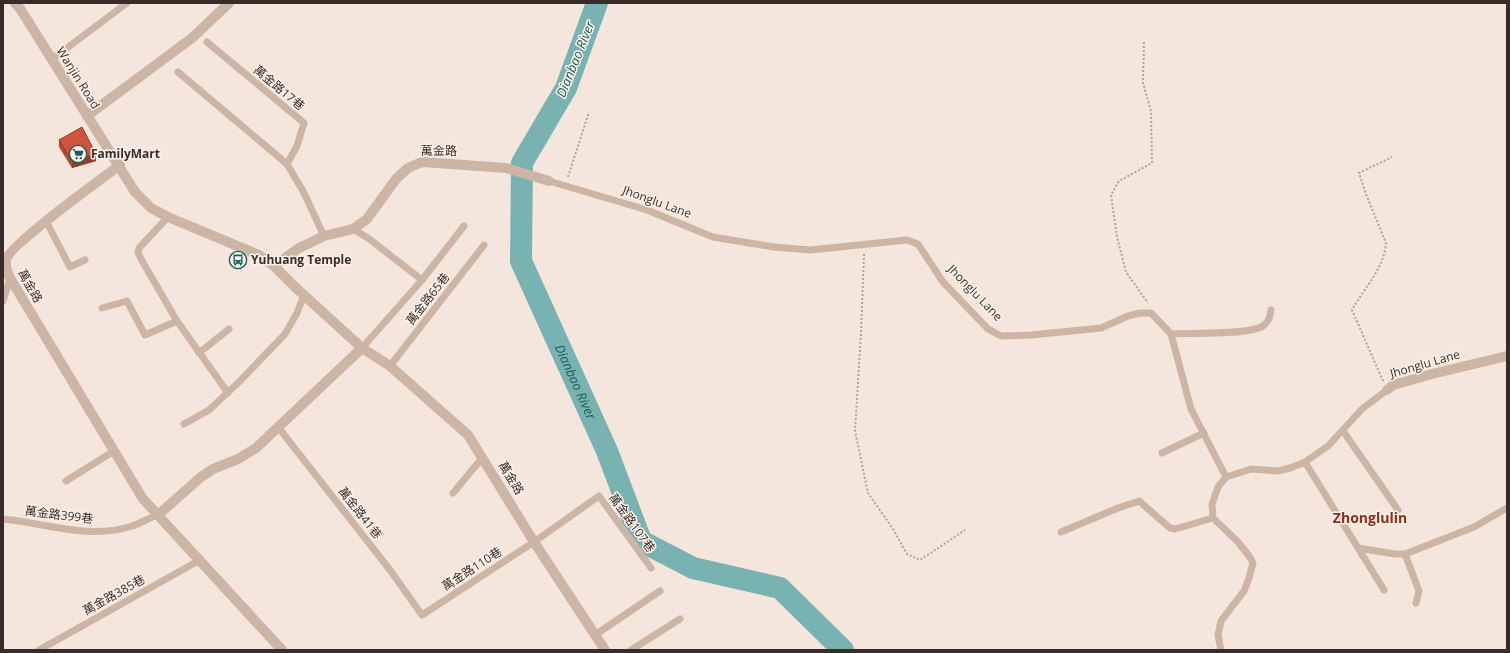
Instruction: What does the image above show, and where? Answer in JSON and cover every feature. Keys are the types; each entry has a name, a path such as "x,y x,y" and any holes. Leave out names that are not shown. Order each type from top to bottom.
{"street":[{"name":"Wanjin Road","path":"15,3 120,166"},
{"path":"87,116 192,38 229,3"},
{"name":"萬金路","path":"274,266 299,248 324,236 353,229 366,219 396,179 408,168 422,162 506,168 549,181"},
{"name":"萬金路","path":"282,650 143,499 6,269 6,260 11,252 46,221 120,166 135,192 151,208 168,217 259,255 274,266 362,348 390,366 468,435 534,542 605,650"},
{"path":"158,515 201,477 213,469 238,459 256,448 362,348"},
{"name":"Jhonglu Lane","path":"1387,390 1393,385 1413,379 1507,356"}],"lane":[{"path":"51,60 127,3"},
{"name":"萬金路17巷","path":"206,42 304,123 297,146 287,164"},
{"path":"178,72 287,164 304,193 324,236"},
{"name":"Jhonglu Lane","path":"549,181 647,210 713,237 774,247 810,250 907,240 918,244 943,282 988,329 1001,336 1031,335 1101,328 1128,316 1140,313 1151,313"},
{"path":"168,217 139,248 138,252 177,321 228,393"},
{"path":"46,221 70,267 86,260"},
{"path":"362,348 422,280 464,226"},
{"path":"353,229 368,238 422,280"},
{"name":"萬金路65巷","path":"390,366 484,245"},
{"path":"3,301 10,278"},
{"path":"184,424 209,410 228,393 285,334 297,313 304,295"},
{"path":"102,308 127,301 145,335 177,321"},
{"path":"1170,334 1250,331 1268,322 1271,310"},
{"path":"1151,313 1170,334 1191,408 1226,477 1218,486 1212,504 1213,518 1238,542 1253,563 1244,591 1221,621 1218,635 1221,650"},
{"path":"200,353 229,329"},
{"name":"Jhonglu Lane","path":"1226,477 1251,469 1278,471 1305,462 1328,446 1362,409 1387,390"},
{"name":"萬金路41巷","path":"278,427 390,570 422,615"},
{"path":"1343,431 1398,510"},
{"path":"1162,453 1204,434"},
{"path":"66,481 114,451"},
{"path":"453,493 483,458"},
{"path":"1305,462 1384,590"},
{"name":"萬金路107巷","path":"534,542 599,496 651,568"},
{"path":"1062,532 1118,508 1140,501 1170,528 1175,529 1213,518"},
{"path":"1358,548 1395,554 1406,554 1474,527 1507,508"},
{"name":"萬金路399巷","path":"3,520 85,532 109,531 132,526 158,515"},
{"name":"萬金路110巷","path":"422,615 534,542"},
{"path":"1406,554 1419,591 1416,603"},
{"name":"萬金路385巷","path":"39,650 200,560"},
{"path":"595,635 660,591"},
{"path":"631,650 680,619"}],"path":[{"path":"1144,42 1143,84 1151,111 1152,163 1119,182 1111,195 1126,272 1143,295 1151,313"},
{"path":"566,186 569,172 589,112"},
{"path":"1387,390 1352,310 1378,271 1386,250 1386,243 1359,173 1392,157"},
{"path":"864,245 861,333 854,432 868,493 893,529 906,554 920,560 965,530"}],"building":[{"name":"FamilyMart","path":"82,127 96,154 72,161 59,140"}],"waterway":[{"name":"Dianbao River","path":"597,3 566,88 522,163 521,261 607,451 641,541 693,568 780,588 843,650"}],"place":[{"name":"FamilyMart","path":"78,154"},
{"name":"Yuhuang Temple","path":"238,260"}],"district":[{"name":"Zhonglulin","path":"1370,518"}]}
